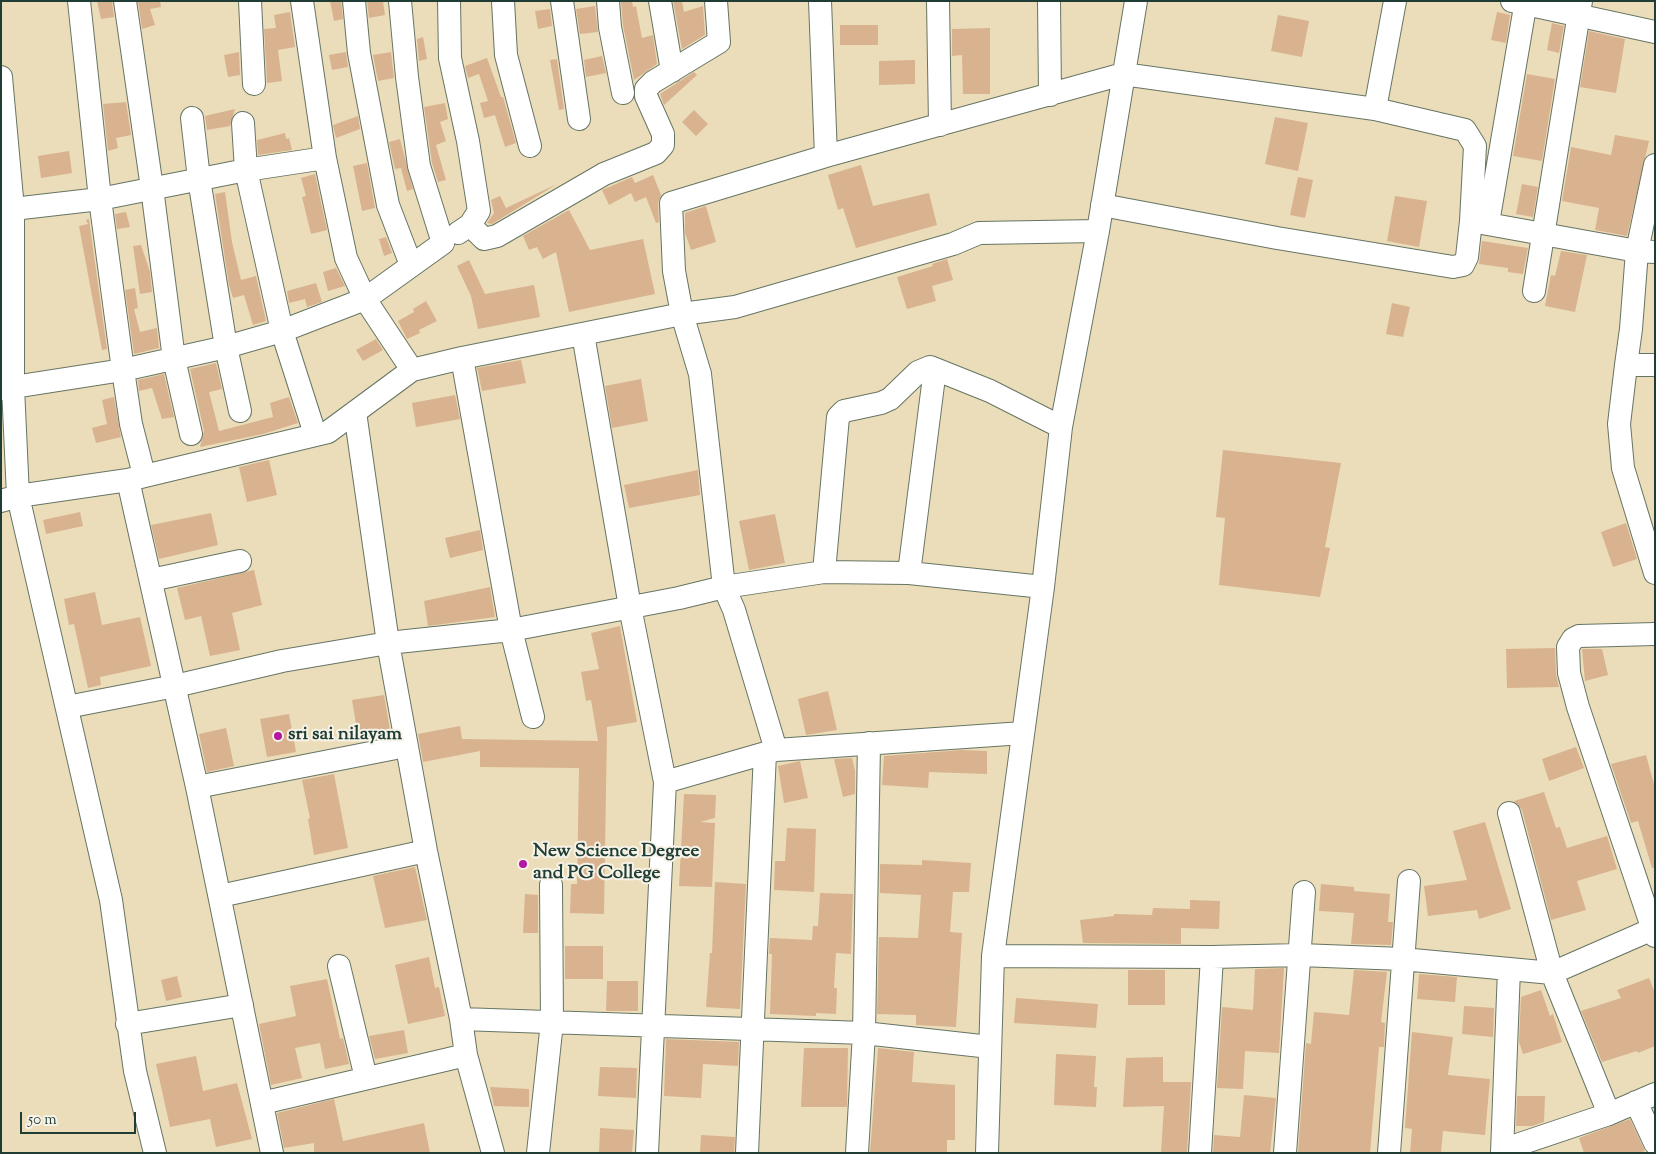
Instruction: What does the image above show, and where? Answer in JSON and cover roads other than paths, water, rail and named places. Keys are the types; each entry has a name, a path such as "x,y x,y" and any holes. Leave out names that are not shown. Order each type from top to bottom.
{"street":[{"path":"79,1 100,198 151,580 197,787 272,1153"},
{"path":"125,1 174,359 190,434"},
{"path":"250,1 254,84"},
{"path":"302,1 325,158 346,258 365,299 412,370"},
{"path":"354,1 359,53 388,205 411,265"},
{"path":"400,1 407,77 419,166 443,243"},
{"path":"7,388 123,370 226,347 282,331 365,299 470,225 479,211 468,141 450,58 449,1"},
{"path":"503,1 506,55 530,146"},
{"path":"562,1 579,119"},
{"path":"608,1 610,27 623,93"},
{"path":"660,1 672,70"},
{"path":"470,225 484,239 497,236 604,174 656,153 664,145 663,134 645,92 653,82 719,42 716,1"},
{"path":"820,1 826,156"},
{"path":"938,1 940,125"},
{"path":"1049,1 1050,95"},
{"path":"987,1153 993,956 1043,587 1061,427 1098,231 1136,1"},
{"path":"1375,109 1395,1"},
{"path":"1102,205 1277,238 1453,267 1463,265 1480,222 1521,2 1580,8 1655,32"},
{"path":"1534,291 1580,8"},
{"path":"747,1153 770,752 734,610 724,587 700,374 682,314 674,271 671,203 826,156 1123,74 1375,109 1465,130 1475,146 1480,222"},
{"path":"1,77 5,165 13,209 7,388 10,498 67,707 111,900 135,1071 155,1153"},
{"path":"192,118 199,179 226,347 240,411"},
{"path":"243,123 246,170 282,331 314,434"},
{"path":"13,209 100,198 246,170 325,158"},
{"path":"1655,166 1646,252 1626,365 1618,424 1623,468 1655,573"},
{"path":"1480,222 1646,252"},
{"path":"10,498 136,477 328,432 412,370 462,358 682,314 735,307 953,244 979,233 1098,231"},
{"path":"583,334 630,607 665,782 647,1153"},
{"path":"462,358 511,630 533,717"},
{"path":"1626,365 1655,365"},
{"path":"824,572 838,417 850,408 880,403 890,398 922,368 935,369 990,391 1061,427"},
{"path":"909,573 935,369"},
{"path":"355,412 388,644 406,746 461,1019 466,1055 493,1153"},
{"path":"151,580 240,561"},
{"path":"67,707 175,686 282,661 388,644 511,630 724,587 824,572 909,573 1043,587"},
{"path":"993,956 1212,958 1300,955 1402,960 1552,973 1654,931 1578,707 1569,673 1568,647 1573,639 1580,636 1655,634"},
{"path":"665,782 770,752 869,743 1023,733"},
{"path":"858,1153 864,1033 869,743"},
{"path":"197,787 406,746"},
{"path":"1509,813 1552,973 1609,1114"},
{"path":"220,896 426,851"},
{"path":"1389,1153 1409,881"},
{"path":"538,1153 552,1022 550,885"},
{"path":"1285,1153 1304,892"},
{"path":"1200,1153 1212,958"},
{"path":"338,966 366,1078"},
{"path":"1509,969 1502,1152 1609,1114 1645,1098 1655,1143"},
{"path":"127,1024 242,1004"},
{"path":"461,1019 864,1033 990,1047"},
{"path":"262,1103 466,1055"}],"place":[{"name":"sri sai nilayam","path":"278,736"},
{"name":"New Science Degree and PG College","path":"523,864"}]}
